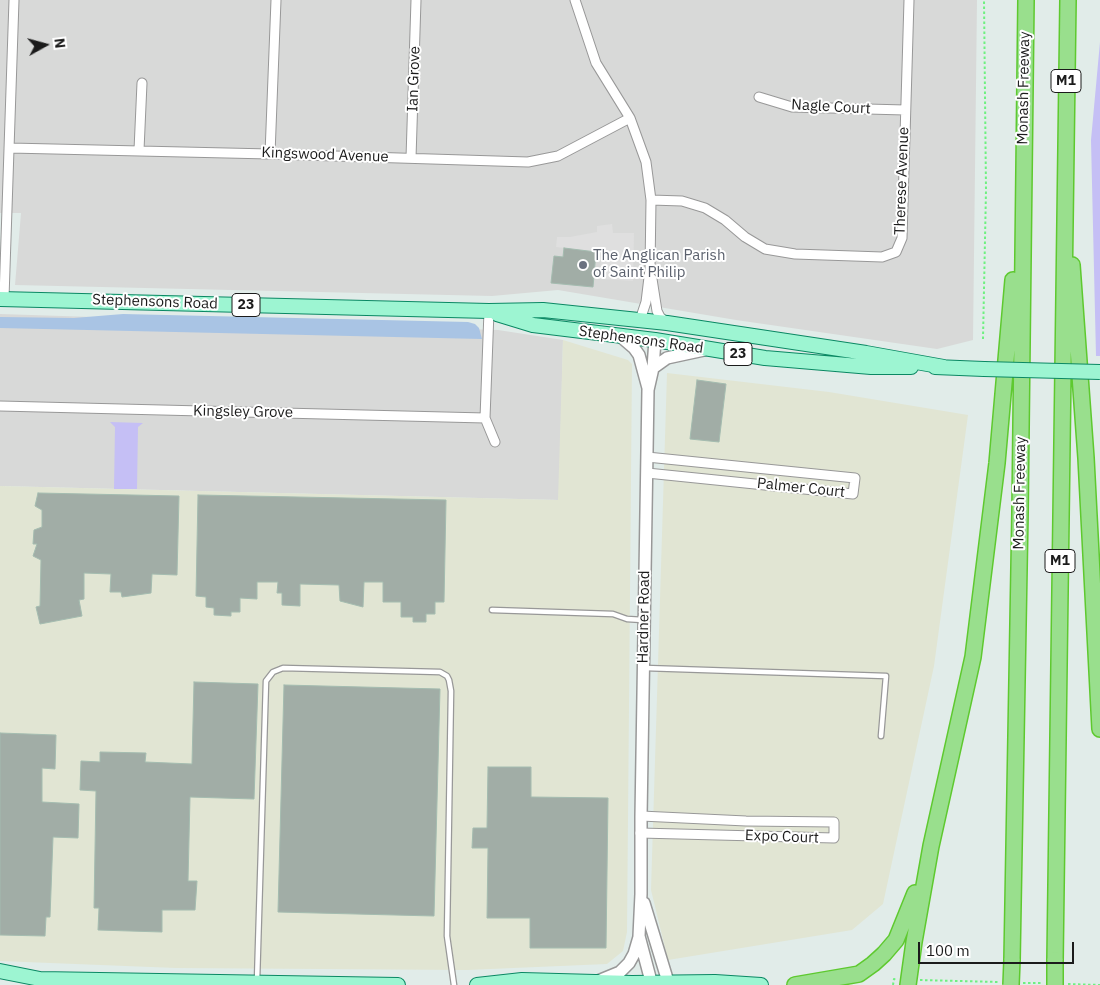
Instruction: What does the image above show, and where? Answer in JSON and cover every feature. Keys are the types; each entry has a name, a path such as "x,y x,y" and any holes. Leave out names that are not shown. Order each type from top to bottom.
{"highway":[{"name":"Monash Freeway","path":"1013,983 1020,512 1022,175 1026,0"},
{"name":"M1","path":"1053,984 1055,960 1064,161 1068,0"},
{"path":"1064,161 1086,458 1100,729"},
{"path":"908,982 931,846 973,657 997,462 1022,175"},
{"path":"795,985 859,974 884,954 896,940 931,846"}],"main road":[{"name":"Stephensons Road","path":"2,298 489,311 544,310 667,323 866,352 944,367"},
{"name":"Stephensons Road","path":"489,311 533,325 655,340 765,358 871,367 944,367 1100,372"},
{"path":"640,320 655,340"},
{"path":"0,971 41,982"},
{"path":"477,985 522,980 652,984 715,982 761,985"},
{"path":"17,985 41,982 257,982 398,985"}],"street":[{"path":"2,298 3,217 10,148 14,0"},
{"path":"270,154 276,0"},
{"name":"Ian Grove","path":"411,158 416,0"},
{"path":"575,0 596,63 630,118 646,162 651,200 650,269 646,302 640,320"},
{"name":"Therese Avenue","path":"651,200 682,201 705,208 765,249 795,254 882,257 896,252 902,238 909,0"},
{"path":"139,150 142,84"},
{"name":"Nagle Court","path":"759,97 792,107 905,110"},
{"name":"Kingswood Avenue","path":"10,148 528,162 558,156 630,118"},
{"path":"650,269 657,311 660,317 667,323"},
{"path":"489,311 485,418 495,442"},
{"path":"620,336 638,352 648,390"},
{"name":"Hardner Road","path":"652,984 639,936 648,390 653,368 655,340"},
{"path":"653,368 667,358 708,349"},
{"name":"Kingsley Grove","path":"0,406 485,418"},
{"name":"Palmer Court","path":"647,457 855,478 853,494 770,484 647,473"},
{"path":"770,484 772,469"},
{"name":"Expo Court","path":"640,833 834,838 834,822 746,821 641,816"},
{"path":"745,836 746,821"},
{"name":"Hardner Road","path":"641,894 668,984"},
{"path":"596,982 620,972 629,963 634,954 639,936"}],"lane":[{"path":"492,610 613,614 626,619 644,620"},
{"path":"257,982 266,681 272,672 283,668 440,672 449,680 451,691 447,936 454,985"},
{"path":"643,668 886,676 880,736"}],"path":[{"path":"983,339 986,190 984,0"},
{"path":"894,985 894,980 908,982 1100,985"}],"shaded area":[{"path":"0,0 977,0 973,340 937,349 736,320 558,290 492,296 15,285 21,213 0,213"},
{"path":"1100,42 1100,356 1096,356 1091,140"},
{"path":"612,224 613,233 634,233 633,281 600,279 601,252 556,247 557,237 570,237 597,232 597,226"},
{"path":"0,314 498,330 563,340 559,500 0,486"},
{"path":"123,314 468,322 475,324 479,328 482,339 0,328 0,317 74,318"},
{"path":"563,340 628,360 632,364 627,932 623,951 607,964 467,970 176,968 0,961 0,486 558,500"},
{"path":"667,373 829,392 968,415 934,666 883,904 852,930 668,960 651,890"},
{"path":"110,422 143,423 138,427 137,489 114,489 115,427"}],"building":[{"path":"564,248 596,252 593,287 551,283 554,256 563,257"},
{"path":"697,380 726,384 719,442 690,439"},
{"path":"38,493 179,496 177,575 152,574 151,593 122,597 121,592 110,592 111,574 84,573 84,599 79,600 82,616 40,624 36,607 40,606 41,560 33,556 37,544 33,544 34,530 42,527 42,510 35,506"},
{"path":"198,495 446,500 444,602 435,602 435,614 426,614 426,622 413,622 413,617 401,617 401,602 383,602 383,582 364,582 363,607 340,601 339,585 300,584 300,606 282,605 282,593 277,593 278,582 257,582 257,599 240,598 240,612 231,612 231,616 214,615 214,608 206,607 206,597 196,596"},
{"path":"194,682 258,684 254,799 190,797 188,881 197,881 195,910 162,910 162,932 98,930 99,908 94,908 96,791 80,790 81,761 100,762 100,752 146,753 145,762 192,764"},
{"path":"284,685 440,689 434,916 278,912"},
{"path":"0,733 56,735 55,769 42,768 42,802 79,804 78,838 53,837 50,917 46,917 45,936 0,935"},
{"path":"488,767 531,767 531,797 608,798 606,948 530,948 530,918 487,918 488,848 472,848 473,828 487,828"}],"place":[{"name":"The Anglican Parish of Saint Philip","path":"583,265"}]}
